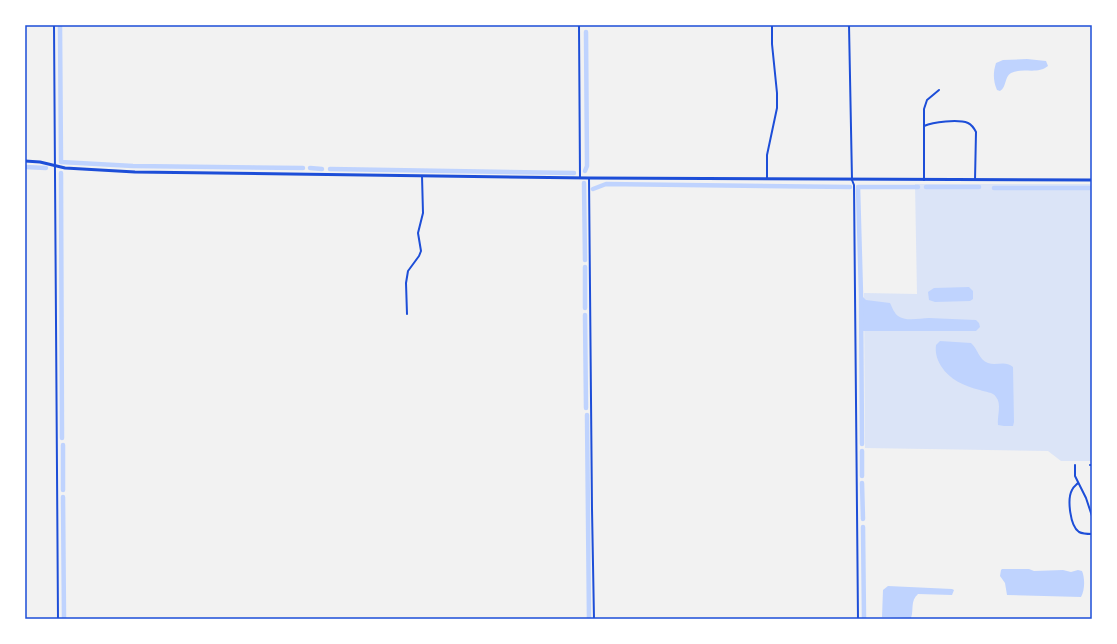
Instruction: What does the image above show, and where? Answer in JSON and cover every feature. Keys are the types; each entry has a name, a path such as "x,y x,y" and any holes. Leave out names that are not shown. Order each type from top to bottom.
{"street":[{"path":"54,25 58,619"},
{"path":"579,25 580,178"},
{"path":"766,179 767,155 777,108 772,25"},
{"path":"849,25 852,180 854,185 858,619"},
{"path":"924,180 924,109 927,100 939,90"},
{"path":"924,126 931,123 956,122 967,123 973,126 976,132 975,180"},
{"path":"25,161 40,162 65,168 131,172 580,178 1092,180"},
{"path":"407,314 406,283 408,271 421,251 418,225 423,212 422,176"},
{"path":"590,178 594,619"},
{"path":"1075,466 1074,476 1086,498 1092,516"},
{"path":"1078,482 1072,490 1070,499 1071,518 1075,528 1079,532 1092,534"}],"shaded area":[{"path":"915,184 1092,184 1092,461 1061,461 1048,451 865,448 864,293 917,294"}],"water":[{"path":"1027,59 1046,61 1048,66 1044,69 1035,71 1016,71 1011,73 1007,77 1004,87 1000,91 997,90 994,76 996,63 1003,60"},
{"path":"969,287 973,291 973,299 970,301 935,302 929,300 928,292 934,288"},
{"path":"861,295 866,300 890,303 893,310 901,318 976,320 980,327 976,331 861,331"},
{"path":"940,341 971,343 985,362 991,364 1004,363 1013,367 1013,426 998,425 999,403 995,395 963,384 953,379 945,371 937,358 936,353 936,345"},
{"path":"1002,569 1029,569 1034,571 1063,570 1071,572 1078,570 1082,571 1083,574 1084,588 1081,597 1007,595 1005,583 1000,576"},
{"path":"888,586 954,590 952,595 918,594 913,603 911,618 882,617 883,590"}],"waterway":[{"path":"60,25 61,162 133,166 303,168"},
{"path":"585,171 587,166 586,32"},
{"path":"25,167 46,168"},
{"path":"310,168 322,169"},
{"path":"330,169 574,173"},
{"path":"61,173 62,438"},
{"path":"584,183 585,260"},
{"path":"593,189 606,184 850,187"},
{"path":"862,444 861,295 858,187 918,187"},
{"path":"926,187 979,187"},
{"path":"994,188 1092,188"},
{"path":"585,267 585,308"},
{"path":"585,315 586,408"},
{"path":"587,415 589,619"},
{"path":"63,445 63,490"},
{"path":"862,451 862,476"},
{"path":"862,483 863,519"},
{"path":"63,497 64,619"},
{"path":"863,527 864,619"}]}
